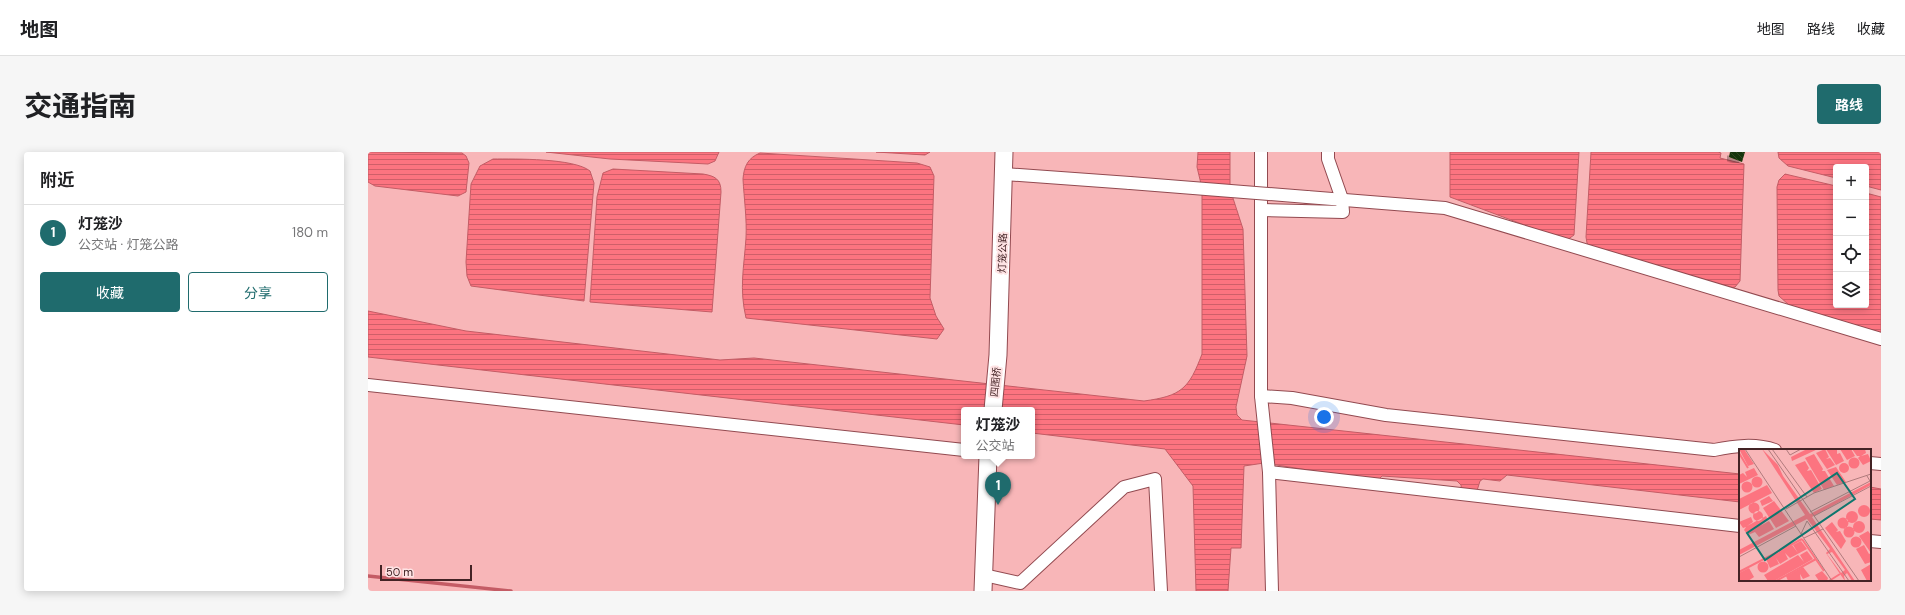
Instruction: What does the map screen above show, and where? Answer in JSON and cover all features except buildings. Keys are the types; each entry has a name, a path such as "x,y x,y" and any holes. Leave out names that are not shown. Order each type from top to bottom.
{"street":[{"name":"灯笼公路","path":"998,355 1004,152"},
{"path":"1261,152 1261,396 1269,472 1272,591"},
{"path":"1261,210 1343,212 1342,199 1328,158 1328,152"},
{"path":"1004,174 1445,208 1881,339"},
{"name":"四围桥","path":"993,407 998,355"},
{"path":"368,384 961,450"},
{"path":"1261,396 1292,398 1386,415 1714,450 1739,446 1765,446 1772,449"},
{"path":"988,459 984,583 1020,583 1124,487 1155,479 1161,591"},
{"path":"1871,463 1881,464"},
{"path":"1269,472 1739,526"},
{"path":"1871,540 1881,542"}],"shaded area":[{"path":"368,152 462,153 466,156 469,163 466,192 458,196 375,186 368,182"},
{"path":"546,152 719,152 715,161 708,164 610,159"},
{"path":"876,152 930,152 925,155"},
{"path":"1198,152 1230,152 1230,189 1243,229 1247,356 1236,407 1237,415 1242,420 1739,474 1739,502 1507,475 1500,481 1483,479 1480,481 1475,497 1462,493 1461,485 1457,481 1382,476 1377,481 1264,463 1244,466 1241,548 1231,548 1228,591 1196,591 1193,486 1165,449 1035,433 1035,407 961,407 961,425 368,357 368,311 466,331 720,360 754,358 1144,401 1157,399 1175,393 1188,383 1202,354 1202,188 1197,167"},
{"path":"1450,152 1579,152 1574,235 1567,240 1559,238 1450,197"},
{"path":"1591,152 1718,152 1721,153 1720,158 1744,164 1740,281 1735,287 1731,288 1591,248 1587,243 1586,237"},
{"path":"1778,152 1881,152 1881,190 1869,187 1869,164 1833,164 1833,177 1788,166 1779,158"},
{"path":"760,153 917,163 930,167 934,176 930,298 936,316 944,329 937,339 746,318 742,287 746,238 743,179 744,170 747,163 752,157"},
{"path":"493,159 558,161 582,167 590,171 594,183 584,301 471,286 467,276 466,262 471,184 480,166"},
{"path":"613,169 703,174 714,177 718,181 721,192 712,312 590,302 597,197 603,173"},
{"path":"1785,174 1833,185 1833,308 1869,308 1869,194 1881,197 1881,333 1789,305 1779,296 1777,187 1779,180"},
{"path":"1871,487 1881,489 1881,520 1871,519"}],"waterway":[{"path":"368,576 511,591"}],"place":[{"name":"灯笼沙","path":"998,505"}]}
